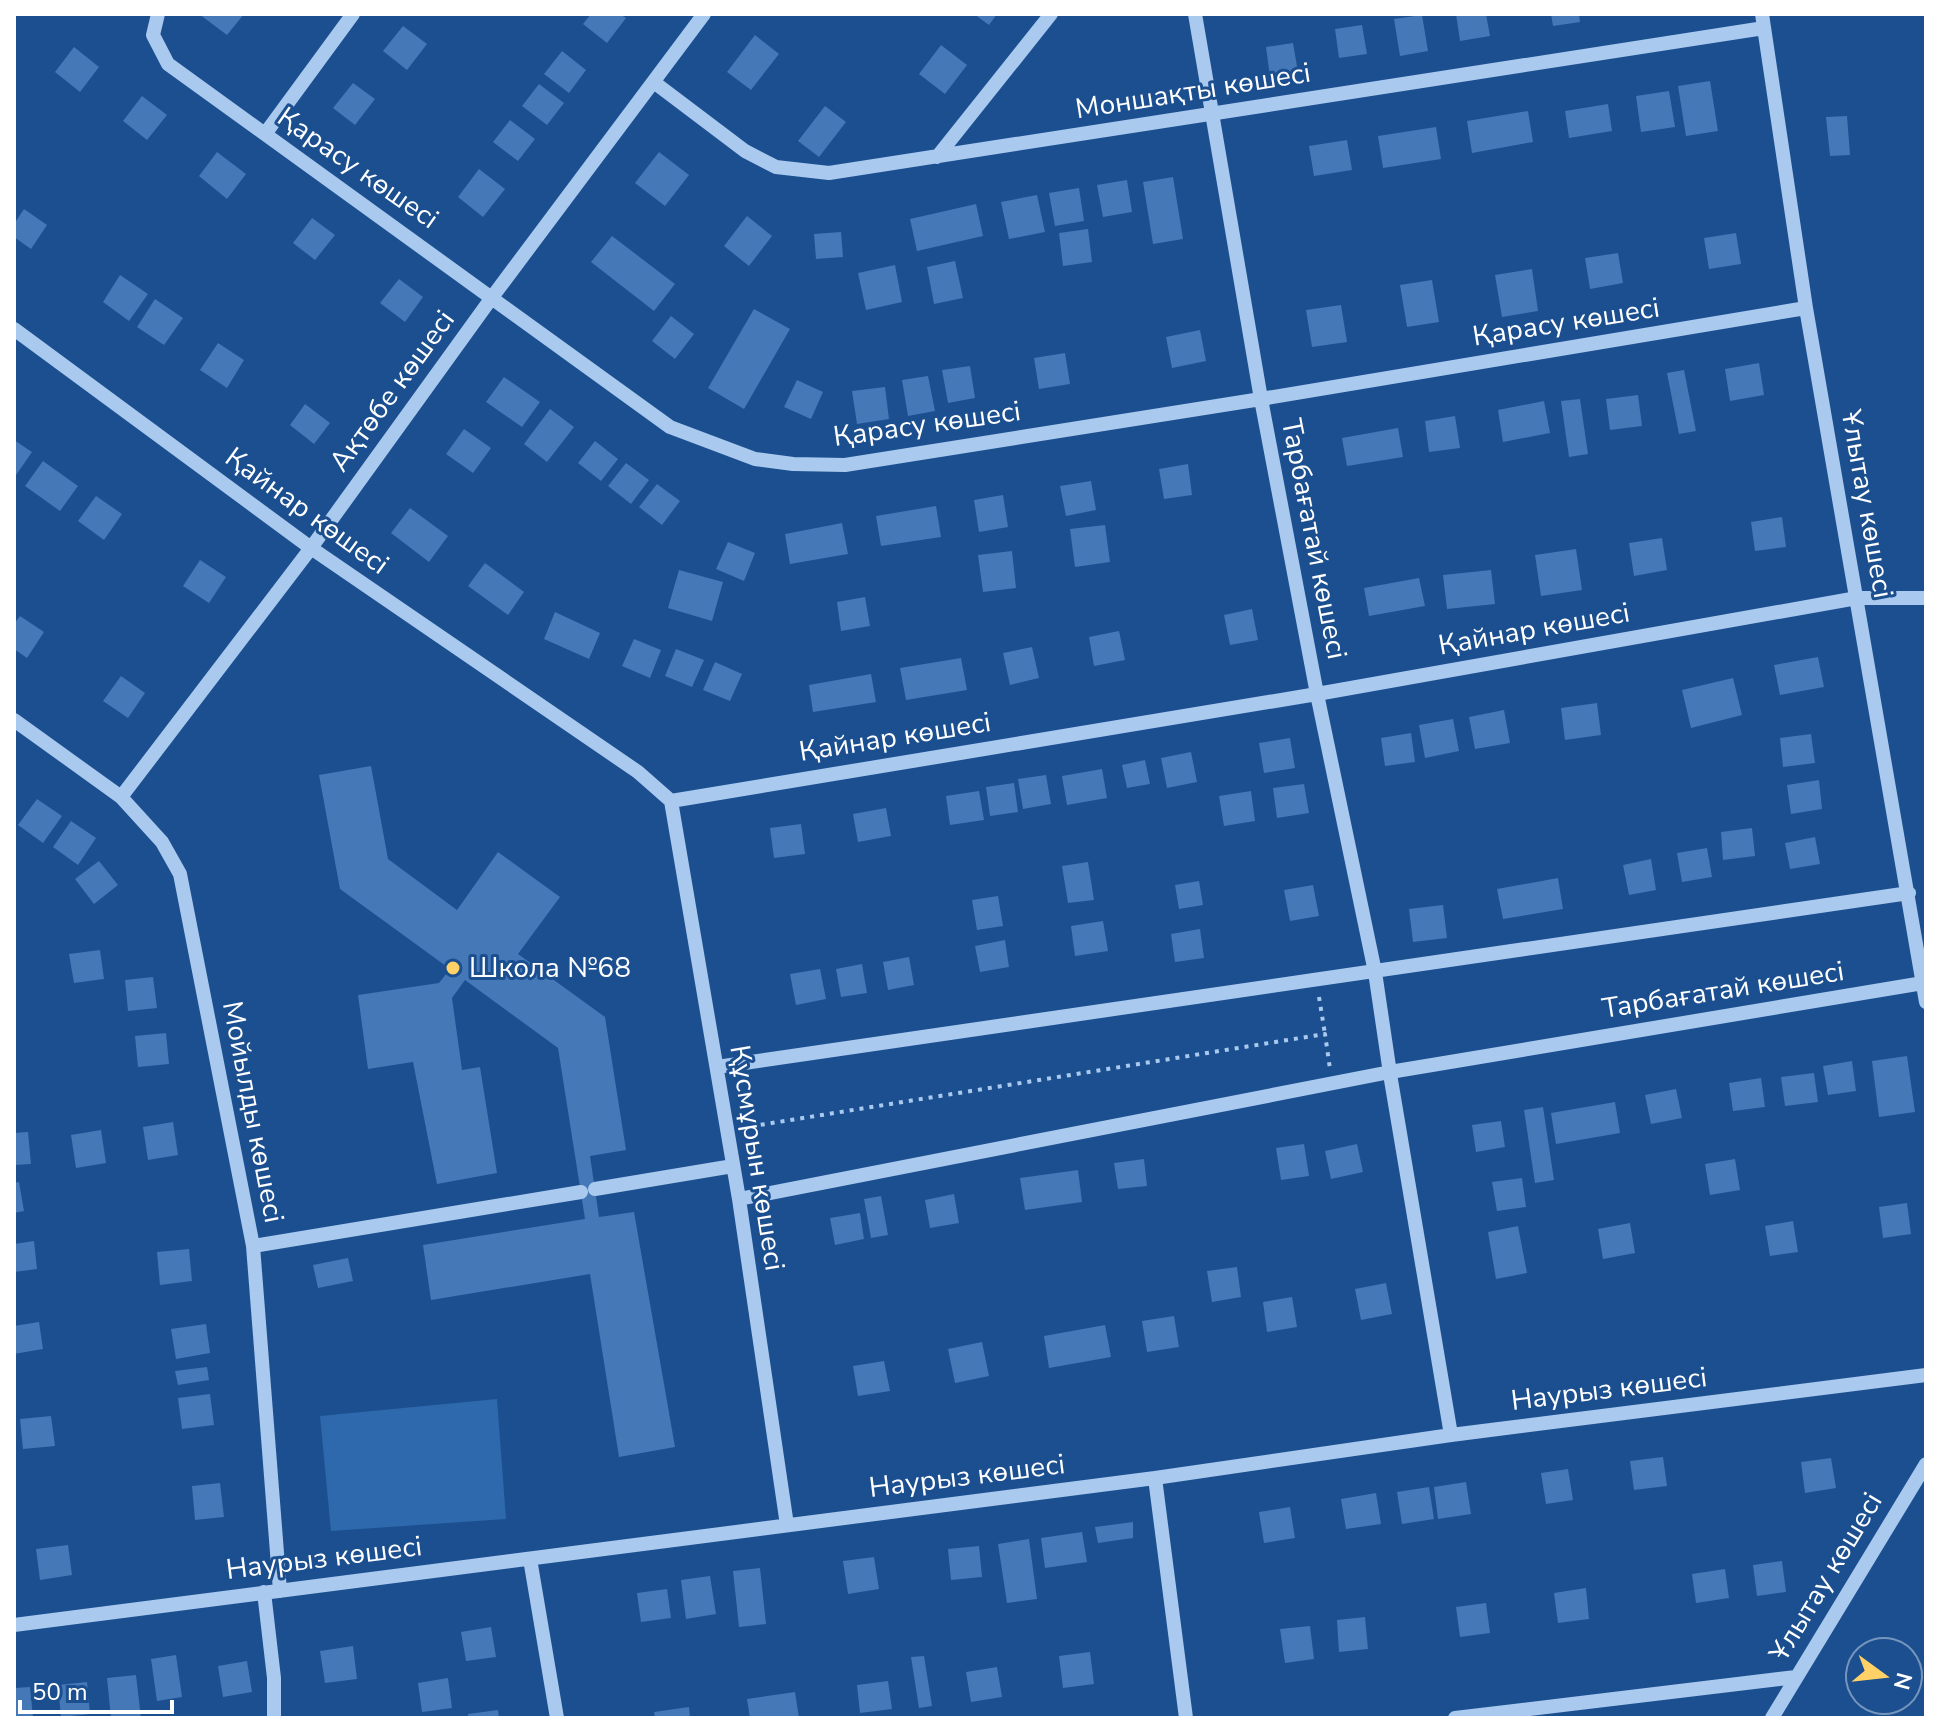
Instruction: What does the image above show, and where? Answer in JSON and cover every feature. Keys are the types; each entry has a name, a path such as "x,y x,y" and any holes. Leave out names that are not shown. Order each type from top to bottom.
{"street":[{"name":"Қарасу көшесі","path":"158,14 153,35 168,64 493,296 670,427 755,459 845,465 1806,308"},
{"path":"265,134 353,14"},
{"name":"Ақтөбе көшесі","path":"121,797 311,548 493,296 704,14"},
{"path":"937,157 1051,14"},
{"name":"Тарбағатай көшесі","path":"1195,14 1261,399 1317,694 1375,972 1451,1435"},
{"name":"Моншақты көшесі","path":"655,83 745,151 776,167 829,173 1212,114 1763,21"},
{"name":"Ұлытау көшесі","path":"1763,21 1806,308 1926,1002"},
{"name":"Қайнар көшесі","path":"14,329 311,548 638,772 671,801 1317,694 1857,598 1926,598"},
{"name":"Мойылды көшесі","path":"14,720 121,797 162,842 180,874 253,1246 280,1591"},
{"name":"Құсмұрын көшесі","path":"671,801 739,1199 787,1525"},
{"path":"717,1067 1909,893"},
{"name":"Тарбағатай көшесі","path":"1390,1072 1923,974"},
{"path":"739,1199 1390,1072"},
{"path":"253,1246 733,1166"},
{"name":"Наурыз көшесі","path":"14,1625 1926,1375"},
{"name":"Ұлытау көшесі","path":"1772,1718 1926,1464"},
{"path":"1155,1478 1186,1718"},
{"path":"530,1559 557,1718"},
{"path":"264,1592 274,1678 274,1718"},
{"path":"1455,1718 1796,1677"}],"path":[{"path":"1315,978 1333,1085"},
{"path":"727,1130 1325,1034"}],"shaded area":[{"path":"497,1399 506,1519 331,1531 320,1416"}],"building":[{"path":"199,14 244,14 227,35"},
{"path":"591,14 620,14 626,18 607,43 583,24"},
{"path":"974,14 997,14 989,25"},
{"path":"1456,14 1486,14 1490,36 1460,41"},
{"path":"1551,14 1579,14 1580,22 1553,26"},
{"path":"1422,15 1428,51 1400,56 1394,19"},
{"path":"1362,25 1367,54 1339,58 1335,29"},
{"path":"403,26 427,44 407,70 383,51"},
{"path":"755,35 779,54 751,90 727,72"},
{"path":"1293,43 1298,72 1270,77 1266,47"},
{"path":"941,45 967,65 945,94 919,74"},
{"path":"74,47 99,67 80,92 55,72"},
{"path":"562,51 586,70 569,93 544,74"},
{"path":"1710,81 1718,131 1686,136 1678,86"},
{"path":"353,83 375,99 355,125 333,108"},
{"path":"539,84 564,103 547,125 522,106"},
{"path":"1669,91 1675,127 1641,132 1636,96"},
{"path":"142,96 167,115 147,140 123,121"},
{"path":"1608,104 1612,131 1569,138 1565,111"},
{"path":"825,106 846,122 819,157 798,141"},
{"path":"1528,111 1533,142 1472,153 1467,121"},
{"path":"1847,116 1850,155 1830,156 1826,117"},
{"path":"510,120 535,139 518,161 493,142"},
{"path":"1436,127 1441,159 1383,168 1378,136"},
{"path":"1347,140 1352,170 1314,176 1309,146"},
{"path":"217,152 246,174 227,199 199,176"},
{"path":"659,152 689,175 665,206 635,183"},
{"path":"479,169 505,189 483,217 458,197"},
{"path":"1173,177 1183,239 1153,244 1143,182"},
{"path":"1127,180 1132,212 1103,217 1097,185"},
{"path":"1079,188 1084,221 1055,226 1049,193"},
{"path":"1037,195 1045,232 1009,239 1001,202"},
{"path":"976,204 983,236 917,251 910,219"},
{"path":"24,209 47,225 31,249 14,237 14,224"},
{"path":"747,216 772,236 749,266 724,246"},
{"path":"312,218 335,235 315,260 293,243"},
{"path":"1088,229 1092,262 1063,266 1059,233"},
{"path":"841,232 843,257 816,259 814,234"},
{"path":"1736,233 1741,264 1709,269 1704,238"},
{"path":"612,236 675,284 654,311 591,262"},
{"path":"1618,253 1623,283 1590,289 1585,258"},
{"path":"955,261 963,298 934,304 927,267"},
{"path":"895,265 902,302 866,310 858,273"},
{"path":"1532,269 1538,311 1502,317 1495,275"},
{"path":"120,275 148,294 129,321 103,302"},
{"path":"399,279 423,297 405,322 380,303"},
{"path":"1432,280 1439,322 1407,327 1400,285"},
{"path":"155,299 183,318 164,345 137,327"},
{"path":"1341,305 1347,342 1312,347 1306,310"},
{"path":"754,309 790,329 744,409 708,388"},
{"path":"671,316 694,334 675,359 652,341"},
{"path":"1200,330 1206,361 1172,368 1166,337"},
{"path":"218,343 244,360 227,388 200,370"},
{"path":"1065,353 1070,384 1039,389 1034,358"},
{"path":"1759,363 1764,395 1730,401 1725,369"},
{"path":"970,366 975,398 948,403 942,370"},
{"path":"1684,370 1696,431 1679,434 1667,373"},
{"path":"928,376 935,411 908,416 902,380"},
{"path":"504,377 540,402 522,427 486,402"},
{"path":"797,380 823,392 811,419 784,407"},
{"path":"885,387 889,419 857,424 852,391"},
{"path":"1638,395 1642,426 1610,430 1606,399"},
{"path":"1580,399 1588,454 1569,457 1561,401"},
{"path":"1544,401 1550,433 1503,442 1498,410"},
{"path":"305,404 330,423 314,444 290,425"},
{"path":"550,409 574,427 547,462 524,444"},
{"path":"1455,416 1460,448 1429,452 1425,421"},
{"path":"1398,428 1403,457 1347,466 1342,438"},
{"path":"464,429 491,448 473,473 446,454"},
{"path":"14,440 32,452 14,478"},
{"path":"595,441 618,459 601,481 578,463"},
{"path":"43,461 78,486 60,511 25,486"},
{"path":"626,463 649,480 631,504 608,486"},
{"path":"1188,464 1192,495 1164,499 1159,469"},
{"path":"1091,481 1096,510 1066,516 1060,486"},
{"path":"657,484 680,501 662,525 639,507"},
{"path":"1003,495 1008,527 979,532 974,500"},
{"path":"96,496 122,514 104,540 78,521"},
{"path":"936,506 941,537 881,546 876,516"},
{"path":"410,508 448,536 429,562 391,533"},
{"path":"1782,517 1786,547 1755,551 1751,522"},
{"path":"842,523 848,554 790,564 785,534"},
{"path":"1105,525 1110,562 1075,567 1070,529"},
{"path":"1662,538 1667,570 1634,576 1629,543"},
{"path":"728,542 755,553 744,581 716,569"},
{"path":"1576,549 1582,590 1541,596 1535,555"},
{"path":"1012,551 1016,588 983,592 978,555"},
{"path":"200,560 226,577 209,603 183,586"},
{"path":"485,563 524,592 508,615 468,586"},
{"path":"679,570 723,582 712,621 668,608"},
{"path":"1491,570 1495,604 1447,609 1443,575"},
{"path":"1419,578 1425,606 1369,616 1364,588"},
{"path":"865,597 870,626 841,631 837,602"},
{"path":"1252,609 1258,640 1230,645 1224,615"},
{"path":"555,612 600,633 589,659 544,639"},
{"path":"20,616 44,632 27,658 14,649 14,624"},
{"path":"1119,631 1125,660 1094,666 1089,637"},
{"path":"634,639 661,650 650,678 622,666"},
{"path":"1032,647 1039,678 1010,685 1003,653"},
{"path":"676,649 704,660 692,687 665,676"},
{"path":"1818,657 1824,687 1780,695 1774,665"},
{"path":"961,658 967,690 906,700 900,668"},
{"path":"715,662 742,674 730,701 703,690"},
{"path":"871,674 876,702 813,712 809,685"},
{"path":"121,676 145,693 128,718 103,701"},
{"path":"1733,678 1742,715 1691,728 1682,690"},
{"path":"1597,703 1601,735 1565,740 1561,708"},
{"path":"1504,710 1510,743 1475,749 1469,717"},
{"path":"1453,719 1459,751 1425,758 1419,725"},
{"path":"1411,733 1415,762 1385,766 1381,738"},
{"path":"1811,734 1815,763 1783,767 1780,738"},
{"path":"1290,738 1295,768 1264,773 1259,743"},
{"path":"1191,752 1197,782 1167,788 1161,758"},
{"path":"1145,760 1150,784 1127,788 1122,765"},
{"path":"371,766 388,859 457,910 498,852 560,897 518,954 605,1017 626,1150 590,1156 599,1217 634,1212 675,1447 619,1457 590,1274 431,1300 423,1245 585,1219 558,1048 465,980 452,998 462,1070 480,1067 497,1173 437,1184 413,1062 368,1069 358,995 439,983 450,969 340,889 319,775"},
{"path":"1102,769 1107,798 1067,805 1062,776"},
{"path":"1046,775 1051,804 1023,809 1018,779"},
{"path":"1819,780 1822,809 1791,814 1787,785"},
{"path":"1014,783 1018,812 990,816 986,787"},
{"path":"1304,784 1309,813 1277,818 1273,788"},
{"path":"979,791 984,820 950,825 946,796"},
{"path":"1251,791 1255,821 1224,826 1219,796"},
{"path":"37,799 62,816 43,843 18,825"},
{"path":"886,808 891,836 858,842 853,814"},
{"path":"71,821 96,838 78,865 53,847"},
{"path":"801,824 805,854 774,858 770,828"},
{"path":"1752,828 1755,856 1723,860 1721,832"},
{"path":"1815,837 1820,864 1790,869 1785,843"},
{"path":"1707,848 1712,877 1682,882 1677,853"},
{"path":"1651,859 1656,890 1629,895 1623,865"},
{"path":"99,861 118,885 94,904 75,879"},
{"path":"1088,862 1094,900 1068,903 1062,866"},
{"path":"1558,878 1563,909 1503,919 1497,889"},
{"path":"1199,881 1203,905 1179,909 1175,885"},
{"path":"1313,885 1319,916 1290,921 1284,890"},
{"path":"998,896 1003,926 977,930 972,900"},
{"path":"1443,905 1447,938 1413,942 1409,909"},
{"path":"1103,921 1108,951 1075,956 1071,926"},
{"path":"1200,929 1204,958 1175,962 1171,934"},
{"path":"1005,940 1009,967 980,972 975,946"},
{"path":"100,950 104,979 74,983 69,954"},
{"path":"909,957 914,985 888,990 883,962"},
{"path":"862,964 867,993 841,997 836,969"},
{"path":"820,969 826,999 796,1005 790,974"},
{"path":"153,977 157,1008 128,1011 125,980"},
{"path":"166,1033 169,1064 138,1067 135,1036"},
{"path":"1907,1056 1915,1112 1879,1117 1872,1061"},
{"path":"1852,1061 1856,1091 1828,1095 1823,1066"},
{"path":"1814,1073 1818,1102 1785,1106 1781,1077"},
{"path":"1761,1078 1765,1107 1733,1111 1729,1083"},
{"path":"1676,1089 1682,1118 1651,1124 1645,1095"},
{"path":"1615,1102 1620,1133 1556,1144 1551,1113"},
{"path":"1543,1107 1554,1180 1535,1183 1524,1110"},
{"path":"1501,1121 1505,1147 1476,1152 1472,1125"},
{"path":"173,1122 178,1155 148,1160 143,1127"},
{"path":"101,1130 106,1163 76,1168 71,1135"},
{"path":"28,1132 31,1164 14,1165 14,1133"},
{"path":"1304,1144 1309,1176 1281,1180 1276,1148"},
{"path":"1357,1144 1363,1172 1331,1179 1325,1151"},
{"path":"1144,1159 1147,1186 1118,1189 1114,1163"},
{"path":"1735,1159 1740,1190 1710,1195 1705,1164"},
{"path":"1078,1170 1082,1202 1025,1210 1020,1178"},
{"path":"1522,1178 1526,1207 1497,1211 1492,1182"},
{"path":"19,1182 24,1211 14,1213 14,1183"},
{"path":"954,1194 959,1223 930,1228 925,1200"},
{"path":"881,1196 888,1235 871,1238 864,1199"},
{"path":"1907,1203 1911,1234 1883,1238 1879,1207"},
{"path":"860,1213 864,1239 835,1245 830,1218"},
{"path":"1793,1221 1798,1252 1770,1256 1765,1226"},
{"path":"1630,1223 1635,1253 1603,1259 1598,1229"},
{"path":"1518,1226 1527,1273 1496,1279 1488,1232"},
{"path":"34,1241 37,1269 14,1272 14,1244"},
{"path":"189,1249 192,1281 160,1285 157,1252"},
{"path":"348,1258 353,1281 318,1288 313,1265"},
{"path":"1237,1267 1241,1297 1212,1302 1207,1271"},
{"path":"1386,1283 1392,1314 1361,1320 1355,1289"},
{"path":"1292,1297 1297,1327 1267,1332 1263,1302"},
{"path":"1174,1316 1179,1347 1147,1352 1142,1321"},
{"path":"39,1322 43,1349 14,1354 14,1326"},
{"path":"206,1324 210,1353 176,1359 171,1329"},
{"path":"1105,1325 1111,1357 1049,1368 1044,1336"},
{"path":"982,1342 989,1376 955,1383 948,1349"},
{"path":"884,1361 890,1391 858,1396 853,1366"},
{"path":"207,1367 209,1380 178,1385 175,1371"},
{"path":"210,1394 214,1425 182,1429 178,1398"},
{"path":"51,1416 55,1446 23,1449 20,1419"},
{"path":"1663,1457 1667,1486 1634,1490 1630,1461"},
{"path":"1831,1458 1836,1488 1805,1493 1801,1462"},
{"path":"1568,1469 1573,1500 1546,1504 1541,1473"},
{"path":"1466,1482 1471,1514 1438,1519 1434,1487"},
{"path":"220,1483 224,1517 195,1520 192,1486"},
{"path":"1429,1487 1434,1519 1402,1524 1397,1492"},
{"path":"1376,1493 1381,1524 1346,1529 1341,1499"},
{"path":"1290,1507 1295,1538 1264,1543 1259,1512"},
{"path":"1133,1522 1133,1538 1098,1543 1095,1527"},
{"path":"1082,1532 1087,1562 1045,1568 1041,1538"},
{"path":"1029,1539 1037,1599 1007,1603 998,1544"},
{"path":"68,1545 72,1575 40,1580 36,1549"},
{"path":"979,1546 982,1577 951,1580 948,1549"},
{"path":"874,1557 879,1589 848,1594 843,1561"},
{"path":"1782,1561 1786,1592 1757,1596 1753,1565"},
{"path":"760,1568 766,1624 739,1627 733,1571"},
{"path":"1725,1569 1729,1598 1696,1603 1692,1574"},
{"path":"710,1576 716,1614 686,1619 681,1580"},
{"path":"1586,1588 1589,1619 1558,1623 1554,1593"},
{"path":"667,1589 671,1618 641,1622 637,1593"},
{"path":"1486,1603 1490,1633 1460,1637 1456,1607"},
{"path":"1365,1617 1368,1649 1339,1652 1337,1620"},
{"path":"1310,1626 1314,1659 1285,1663 1280,1629"},
{"path":"491,1627 496,1657 466,1661 461,1632"},
{"path":"353,1646 357,1679 325,1683 320,1651"},
{"path":"1090,1652 1094,1684 1063,1688 1059,1656"},
{"path":"176,1655 182,1697 157,1701 151,1659"},
{"path":"924,1656 932,1706 919,1708 911,1657"},
{"path":"247,1661 252,1692 223,1697 218,1666"},
{"path":"997,1667 1002,1697 971,1702 966,1672"},
{"path":"136,1675 141,1718 111,1718 107,1678"},
{"path":"448,1678 452,1708 422,1712 418,1683"},
{"path":"888,1681 892,1709 860,1713 857,1685"},
{"path":"87,1682 90,1714 61,1717 58,1685"},
{"path":"30,1687 33,1717 14,1718 14,1688"},
{"path":"795,1692 799,1718 750,1718 747,1699"},
{"path":"689,1707 690,1718 655,1718 654,1712"},
{"path":"498,1710 499,1718 468,1718 468,1714"}],"place":[{"name":"Школа №68","path":"453,968"}]}
